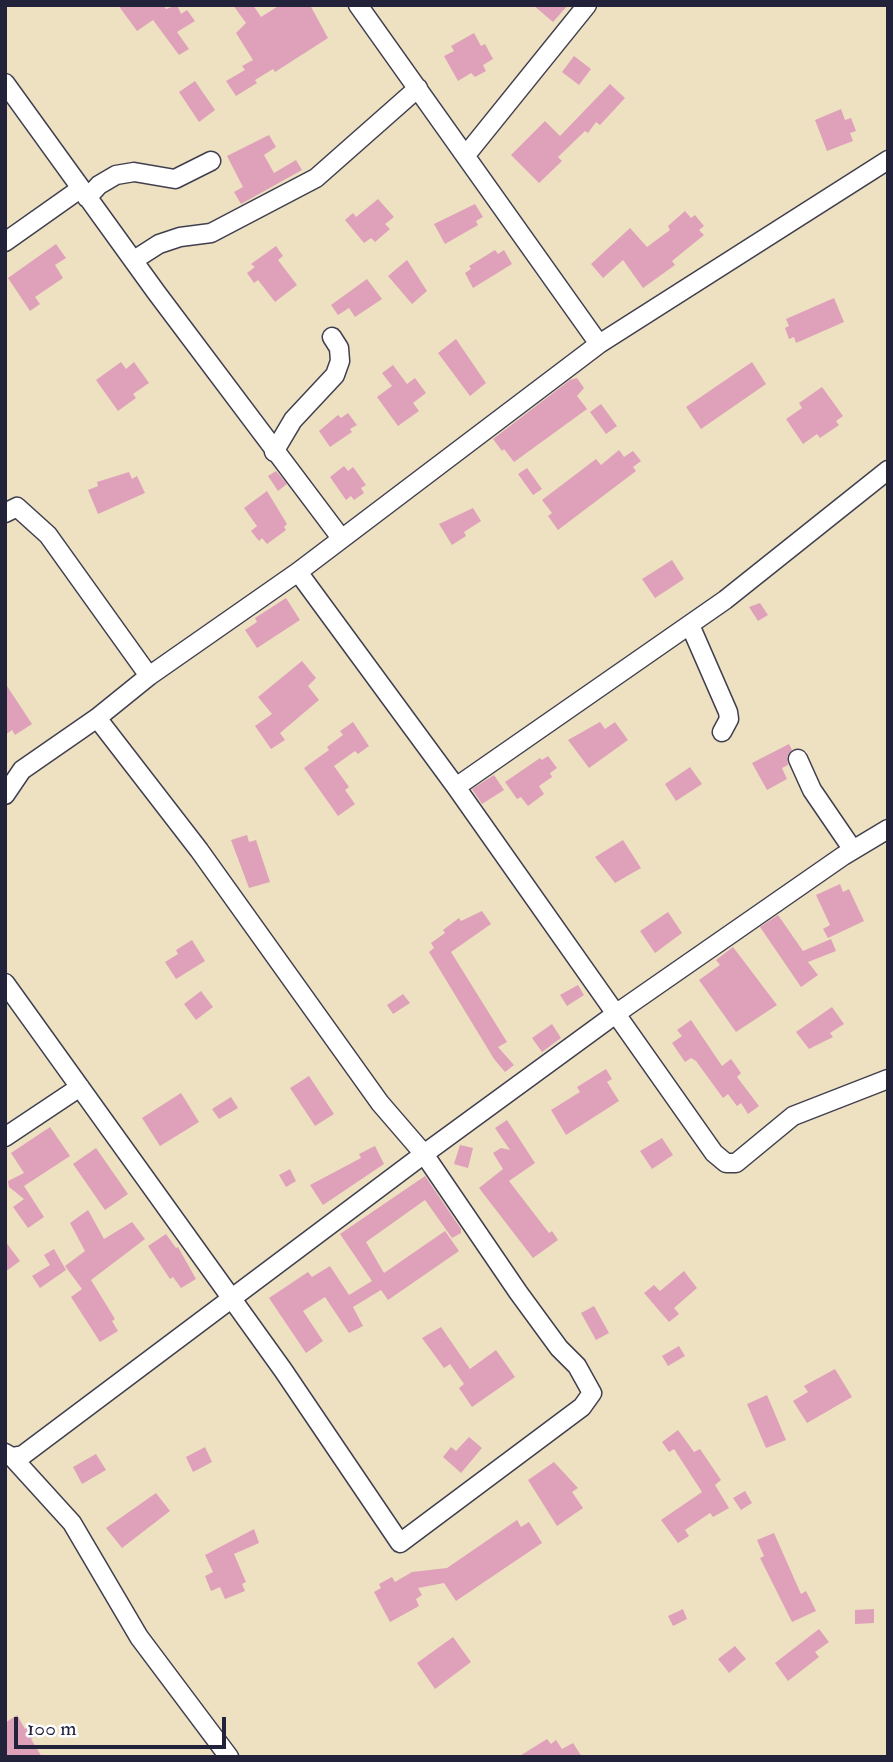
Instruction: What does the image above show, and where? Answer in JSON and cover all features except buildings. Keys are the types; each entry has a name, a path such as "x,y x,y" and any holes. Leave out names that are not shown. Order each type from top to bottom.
{"street":[{"path":"358,5 599,344"},
{"path":"467,155 587,5"},
{"path":"5,83 274,452 341,538"},
{"path":"134,260 159,244 180,237 211,233 316,178 418,88"},
{"path":"5,795 22,771 97,718 149,676 298,572 599,344 888,160"},
{"path":"5,242 116,175 134,172 174,179 211,161"},
{"path":"274,452 293,420 335,375 340,361 339,348 332,337"},
{"path":"456,787 690,625 888,470"},
{"path":"5,513 17,507 48,535 149,676"},
{"path":"298,572 456,787 714,1153 726,1163 736,1163 793,1116 888,1079"},
{"path":"690,625 728,712 729,719 722,732"},
{"path":"5,983 283,1370 400,1543 582,1407 592,1393 577,1366 559,1348 424,1154 380,1103 199,850 97,718"},
{"path":"798,759 812,790 853,850"},
{"path":"8,1455 23,1455 617,1013 853,850 888,829"},
{"path":"5,1137 80,1087"},
{"path":"8,1455 72,1522 139,1637 229,1757"}]}
